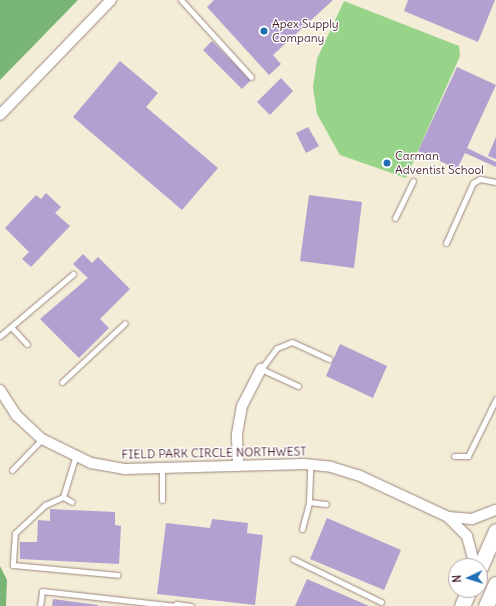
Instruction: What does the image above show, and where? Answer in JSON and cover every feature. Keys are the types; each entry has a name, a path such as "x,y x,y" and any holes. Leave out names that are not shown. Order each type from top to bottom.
{"main road":[{"path":"484,558 496,531"},
{"path":"486,606 496,584"}],"street":[{"path":"0,115 111,0"},
{"path":"238,466 241,413 261,369"},
{"name":"FIELD PARK CIRCLE NORTHWEST","path":"0,390 16,415 42,440 75,458 108,467 162,468 310,464 358,476 448,517 472,519 496,510"},
{"name":"FIELD PARK CIRCLE NORTHWEST","path":"448,517 467,536 472,558"}],"lane":[{"path":"181,0 251,77"},
{"path":"446,243 473,183 480,179 496,182"},
{"path":"395,218 413,181"},
{"path":"0,336 12,328 73,274"},
{"path":"62,382 126,323"},
{"path":"12,328 27,344"},
{"path":"298,386 261,369 287,341 329,359"},
{"path":"454,456 468,456 496,399"},
{"path":"12,470 42,440"},
{"path":"64,497 75,458"},
{"path":"302,529 309,502 310,464"},
{"path":"162,468 162,500"},
{"path":"64,497 72,502"},
{"path":"64,497 45,505 15,534 13,565 118,575"},
{"path":"309,502 326,504"},
{"path":"293,559 381,602"},
{"path":"40,606 42,591 191,606"}],"green space":[{"path":"0,0 78,0 0,80"},
{"path":"344,1 459,46 460,56 406,178 340,155 317,114 313,87 317,59"},
{"path":"0,566 7,580 6,606 0,606"}],"building":[{"name":"Apex Supply Company","path":"214,0 333,0 273,55 281,64 269,75 207,7"},
{"path":"408,0 495,0 478,42 404,11"},
{"path":"212,41 251,80 242,89 203,50"},
{"path":"120,61 158,93 146,107 218,168 182,210 73,117"},
{"path":"457,67 496,85 467,148 496,162 496,167 465,153 457,169 418,151"},
{"path":"281,78 293,91 270,115 257,102"},
{"path":"308,127 319,146 306,153 296,133"},
{"path":"496,137 496,159 488,156"},
{"path":"46,193 61,207 55,213 70,226 31,267 22,259 29,252 5,228 36,195 41,199"},
{"path":"309,195 362,202 354,268 300,261"},
{"path":"83,254 92,263 98,257 130,289 100,319 109,328 79,358 40,319 88,278 73,264"},
{"path":"340,344 387,366 373,398 326,376"},
{"path":"50,509 115,512 115,525 121,526 119,564 20,559 20,542 37,542 38,520 50,521"},
{"path":"327,518 401,550 384,590 310,559"},
{"path":"212,519 248,523 247,533 263,535 255,605 157,594 166,523 210,528"},
{"path":"307,579 369,606 295,606"},
{"path":"53,599 98,605 98,606 52,606"}],"place":[{"name":"Apex Supply Company","path":"264,31"},
{"name":"Carman Adventist School","path":"387,163"}]}
